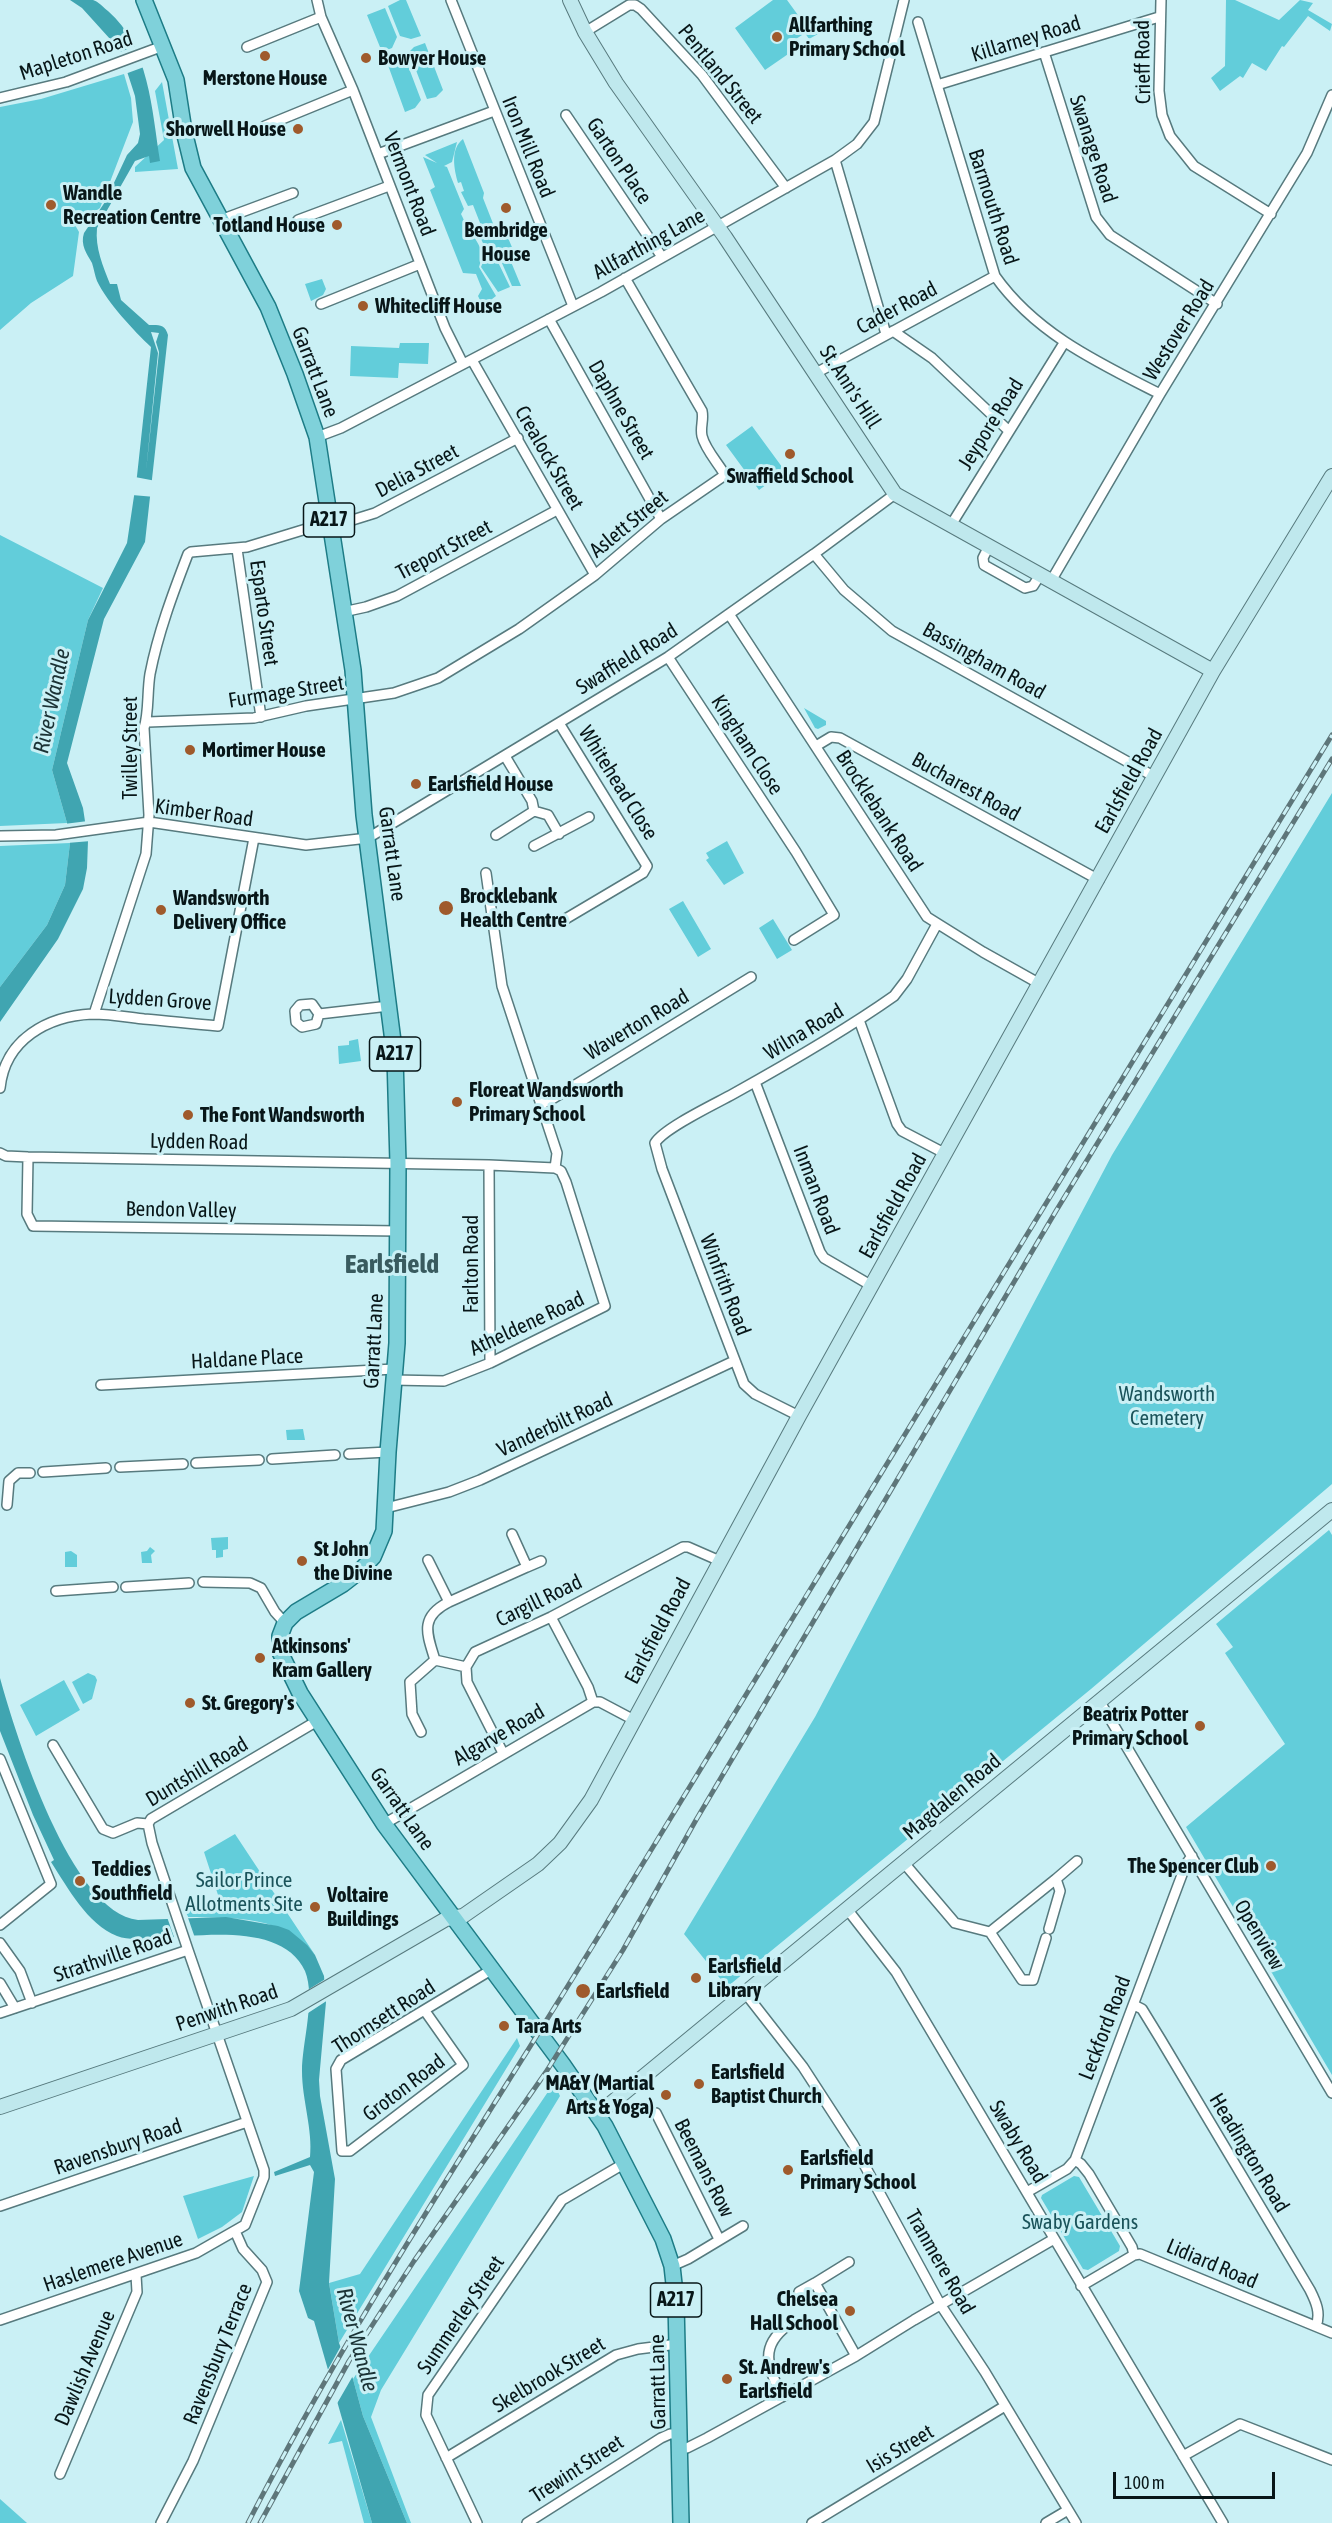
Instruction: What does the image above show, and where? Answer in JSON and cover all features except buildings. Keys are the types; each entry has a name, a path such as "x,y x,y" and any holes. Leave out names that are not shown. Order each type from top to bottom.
{"main road":[{"name":"Garratt Lane","path":"144,0 176,80 184,132 193,168 223,219 281,339 317,437 357,698 368,838 395,1056 399,1231 397,1343 384,1531 373,1557 343,1584 296,1612 285,1623 280,1636 282,1660 317,1721 384,1824 597,2115 625,2163 663,2239 672,2266 678,2344 681,2523"}],"street":[{"name":"Vermont Road","path":"318,0 321,17 353,90 445,328 467,362"},
{"name":"Iron Mill Road","path":"451,0 573,306"},
{"name":"St. Ann's Hill","path":"570,0 585,32 616,83 717,226 896,494 1213,671"},
{"name":"Allfarthing Lane","path":"317,437 341,428 625,278 786,188 857,144 874,122 904,0"},
{"name":"Crieff Road","path":"1161,0 1159,91 1162,115 1170,136 1194,166 1271,214"},
{"name":"Pentland Street","path":"585,32 634,2 702,75 786,188"},
{"path":"247,46 321,17"},
{"name":"Killarney Road","path":"937,85 1159,17"},
{"name":"Barmouth Road","path":"918,22 924,49 995,276 1031,318 1064,343 1160,394"},
{"name":"Mapleton Road","path":"0,98 47,88 163,46"},
{"name":"Swanage Road","path":"1044,52 1096,217 1110,235 1217,304"},
{"path":"265,126 353,90"},
{"name":"Westover Road","path":"1045,578 1271,214 1307,153 1332,95"},
{"path":"378,154 494,111"},
{"name":"Garton Place","path":"566,116 662,257"},
{"path":"834,160 890,332 932,358 1009,431"},
{"path":"298,219 389,186"},
{"path":"223,219 293,193"},
{"path":"321,304 420,264"},
{"name":"Cader Road","path":"816,373 995,276"},
{"name":"Aslett Street","path":"357,698 394,693 438,678 519,629 595,575 661,519 725,475 702,439 704,418 702,411 625,278"},
{"name":"Daphne Street","path":"549,319 661,519"},
{"name":"Jeypore Road","path":"951,525 1064,343"},
{"name":"Crealock Street","path":"467,362 518,438 595,575"},
{"name":"Delia Street","path":"330,525 365,518 518,438"},
{"name":"Earlsfield Road","path":"453,1918 463,1916 538,1864 560,1843 591,1800 799,1416 1099,880 1213,671 1332,476"},
{"name":"Swaffield Road","path":"368,838 668,657 896,494"},
{"name":"Treport Street","path":"343,612 397,596 557,510"},
{"name":"Twilley Street","path":"94,1014 146,854 149,822 144,728 148,722 146,700 150,672 170,603 188,554 237,549 330,525"},
{"path":"989,546 983,558 984,565 1005,577 1025,588 1030,588 1045,578"},
{"name":"Esparto Street","path":"237,549 261,717"},
{"name":"Bassingham Road","path":"814,554 844,590 892,631 1155,777"},
{"name":"Brocklebank Road","path":"729,614 919,907 937,924 1040,984"},
{"name":"Kingham Close","path":"668,657 796,852 834,915 794,940"},
{"name":"Furmage Street","path":"148,722 238,720 261,717 309,705 357,698"},
{"name":"Whitehead Close","path":"559,723 648,866 643,873 562,921"},
{"name":"Bucharest Road","path":"816,746 831,737 840,738 1099,880"},
{"path":"505,756 532,801 534,811"},
{"path":"496,835 534,811 548,815 559,834"},
{"path":"534,846 589,817"},
{"name":"Kimber Road","path":"0,836 64,833 149,822 311,845 368,838"},
{"name":"Lydden Grove","path":"0,1088 5,1065 25,1038 33,1030 49,1022 71,1016 94,1014 218,1026 254,838"},
{"name":"Atheldene Road","path":"394,1375 444,1381 490,1363 605,1306 566,1182 561,1171 555,1168 557,1153 502,986 486,873"},
{"name":"Wilna Road","path":"658,1138 859,1020 894,996 907,980 937,924"},
{"name":"Waverton Road","path":"542,1103 549,1101 751,977"},
{"path":"319,1014 389,1006"},
{"path":"859,1020 897,1124 902,1131 946,1154"},
{"name":"Inman Road","path":"755,1082 820,1252 824,1258 872,1286"},
{"name":"Winfrith Road","path":"658,1138 655,1148 744,1384 755,1394 799,1416"},
{"name":"Lydden Road","path":"0,1153 6,1156 28,1157 398,1163"},
{"name":"Bendon Valley","path":"28,1157 27,1214 33,1226 399,1231"},
{"path":"398,1163 555,1168"},
{"name":"Farlton Road","path":"489,1165 490,1363"},
{"name":"Vanderbilt Road","path":"386,1508 449,1492 480,1480 734,1361"},
{"name":"Haldane Place","path":"101,1385 394,1375"},
{"path":"349,1454 388,1452"},
{"path":"272,1459 335,1455"},
{"path":"195,1463 259,1460"},
{"path":"120,1467 183,1464"},
{"path":"43,1472 106,1468"},
{"path":"7,1505 9,1480 18,1473 30,1473"},
{"name":"Magdalen Road","path":"597,2115 1331,1513"},
{"path":"512,1534 526,1567"},
{"name":"Cargill Road","path":"466,1667 475,1652 551,1617 683,1547 720,1561"},
{"path":"428,1560 449,1602"},
{"path":"435,1660 427,1635 433,1613 439,1607 541,1561"},
{"path":"203,1582 239,1581 261,1588 274,1612 285,1623"},
{"path":"126,1587 189,1582"},
{"path":"56,1591 113,1587"},
{"path":"551,1617 588,1687 593,1702 600,1702 634,1720"},
{"path":"435,1660 466,1667 467,1682 503,1752"},
{"path":"421,1732 412,1714 409,1689 411,1682 435,1660"},
{"name":"Algarve Road","path":"384,1824 503,1752 593,1702"},
{"name":"Openview","path":"1100,1702 1332,2093"},
{"name":"Duntshill Road","path":"187,1946 148,1824 151,1819 317,1721"},
{"path":"54,1745 103,1829 113,1833 136,1823 148,1824"},
{"path":"0,1759 51,1884 0,1925"},
{"name":"Leckford Road","path":"1075,2160 1186,1864 1192,1856"},
{"path":"990,1932 1077,1861"},
{"path":"904,1863 955,1923 990,1932 1022,1980 1033,1980 1060,1891 1056,1879"},
{"name":"Swaby Road","path":"847,1909 896,1972 1223,2523"},
{"name":"Penwith Road","path":"0,2107 291,2009 446,1919 453,1918"},
{"path":"0,1943 20,1971 32,2003"},
{"name":"Strathville Road","path":"0,2013 187,1946 217,2034"},
{"name":"Thornsett Road","path":"342,2151 336,2069 341,2060 491,1970"},
{"path":"0,1983 12,1999 15,2008"},
{"name":"Tranmere Road","path":"746,1994 803,2067 853,2144 940,2304 1076,2523"},
{"name":"Headington Road","path":"1134,2005 1142,2009 1310,2290 1317,2304 1316,2326"},
{"name":"Groton Road","path":"342,2151 350,2151 463,2065 425,2011"},
{"path":"217,2034 264,2170 264,2177 244,2225 235,2231"},
{"name":"Beemans Row","path":"656,2113 719,2239"},
{"name":"Ravensbury Road","path":"0,2206 248,2122"},
{"path":"1027,2192 1067,2169 1075,2160 1082,2164 1132,2247 1134,2255"},
{"name":"Summerley Street","path":"477,2523 426,2415 425,2406 428,2395 562,2200 625,2163"},
{"name":"Beemans Row","path":"672,2266 743,2226"},
{"name":"Haslemere Avenue","path":"0,2320 196,2253 235,2231"},
{"name":"Ravensbury Terrace","path":"161,2523 193,2461 267,2282 261,2270 243,2249 235,2231"},
{"name":"Trewint Street","path":"527,2523 661,2438 670,2434 687,2448 707,2438 856,2356 940,2304 1054,2239"},
{"name":"Lidiard Road","path":"1082,2286 1134,2255 1145,2255 1332,2333"},
{"path":"799,2292 849,2262"},
{"name":"Dawlish Avenue","path":"60,2474 136,2292 136,2275"},
{"path":"815,2283 856,2356"},
{"path":"782,2397 769,2367 769,2351 773,2338 787,2326"},
{"name":"Skelbrook Street","path":"446,2458 616,2355 638,2349 678,2344"},
{"name":"Isis Street","path":"812,2523 1005,2406"},
{"path":"1183,2456 1240,2424 1332,2460"},
{"path":"1046,2523 1068,2510"}],"green space":[{"path":"400,0 406,0 421,36 411,39 400,36 388,6"},
{"path":"773,0 787,0 803,22 805,21 818,34 809,39 805,33 790,43 794,50 765,70 735,28"},
{"path":"1226,0 1235,0 1279,20 1300,0 1313,3 1308,10 1332,24 1330,31 1308,16 1284,47 1282,46 1266,71 1252,63 1243,78 1240,76 1220,91 1211,78 1225,66"},
{"path":"385,8 397,37 392,48 382,52 367,15"},
{"path":"425,43 443,90 436,97 427,99 409,52 414,47"},
{"path":"396,53 404,55 421,100 415,108 405,112 385,57"},
{"name":"Wandle Recreation Centre","path":"124,74 131,98 133,122 100,208 75,225 79,232 73,276 31,303 0,330 0,107 41,99"},
{"path":"162,82 178,169 135,172 135,167 164,140 155,91"},
{"path":"463,139 494,226 503,226 514,252 509,257 521,286 512,286 498,254 487,252 477,230 482,228 473,205 468,206 461,192 464,191 461,182 458,183 454,160 456,148"},
{"path":"457,142 452,162 444,166 447,167 464,209 461,214 483,254 479,267 496,296 483,306 478,296 482,289 476,274 463,273 430,190 435,187 423,157 437,163 425,155"},
{"path":"486,255 496,258 510,287 498,292 481,267"},
{"path":"322,279 326,289 323,295 311,301 305,284"},
{"path":"400,343 429,343 428,364 399,363 398,378 350,376 351,346 399,348"},
{"path":"752,426 785,471 759,490 726,445"},
{"path":"0,535 103,588 88,620 52,770 67,823 0,826"},
{"path":"804,708 826,721 826,725 815,728"},
{"name":"Wandsworth Cemetery","path":"1332,793 1332,1484 1091,1689 727,1987 684,1934 815,1717 1112,1155"},
{"path":"727,841 744,873 724,885 706,860 709,858 706,853"},
{"path":"70,843 65,885 47,925 0,987 0,846"},
{"path":"683,901 711,949 698,957 669,909"},
{"path":"773,919 792,950 777,959 759,928"},
{"path":"358,1039 361,1061 339,1064 338,1046 349,1045 349,1041"},
{"path":"303,1429 305,1440 287,1440 286,1430"},
{"name":"The Spencer Club","path":"1329,1530 1332,1535 1332,2075 1186,1827 1285,1744 1225,1653 1233,1647 1216,1624"},
{"path":"228,1537 228,1549 223,1550 223,1557 216,1558 216,1550 212,1550 211,1538"},
{"path":"150,1547 155,1551 151,1555 152,1563 142,1563 141,1552 147,1551"},
{"path":"71,1551 77,1555 77,1567 65,1567 65,1552"},
{"path":"88,1673 95,1676 97,1680 92,1699 83,1704 72,1682"},
{"path":"64,1680 80,1710 36,1736 20,1705"},
{"name":"Sailor Prince Allotments Site","path":"235,1834 315,1955 288,1932 257,1921 188,1917 185,1910 219,1898 204,1852"},
{"path":"517,2038 520,2046 339,2343 329,2283 360,2274"},
{"path":"554,2083 560,2096 381,2390 371,2417 411,2523 407,2523 363,2416 353,2379"},
{"path":"254,2176 242,2212 222,2227 198,2239 183,2196"},
{"name":"Swaby Gardens","path":"1074,2176 1079,2177 1120,2246 1119,2251 1088,2270 1083,2269 1041,2198 1042,2195"},
{"path":"341,2420 372,2523 364,2523 342,2441 328,2444"},
{"path":"0,2499 27,2523 0,2523"}],"shaded area":[{"path":"70,0 97,2 122,25 132,42 151,101 160,161 150,163 149,156 135,161 97,228 100,257 110,284 117,284 121,300 149,325 163,327 168,335 145,542 104,619 67,763 83,808 88,841 87,868 83,889 58,939 0,1022 0,987 47,925 65,885 70,843 67,823 52,770 88,620 127,543 151,347 107,298 97,281 92,263 83,245 84,233 105,202 127,155 138,143 140,134 135,96 120,50 82,8","holes":["151,332 159,333 156,342 159,352 146,471 158,353"]},
{"path":"0,1678 19,1739 50,1818 69,1856 90,1887 113,1910 138,1920 226,1917 278,1926 289,1930 315,1955 324,1976 326,2002 319,2080 320,2096 335,2179 329,2283 339,2343 353,2379 363,2416 407,2523 372,2523 314,2321 308,2318 299,2291 314,2172 310,2165 275,2176 274,2172 310,2157 310,2136 302,2071 309,2007 305,1971 294,1955 279,1945 260,1938 217,1935 127,1938 117,1936 96,1923 71,1894 51,1862 54,1860 33,1815 0,1731"}],"pier":[{"path":"138,45 144,67 125,74 117,53"},
{"path":"135,477 156,481 155,497 132,495"},
{"path":"88,821 91,841 67,843 64,824"},
{"path":"187,1915 195,1938 175,1940 167,1917"},
{"path":"327,1978 328,2000 305,2015 306,1991"},
{"path":"342,2344 354,2374 335,2407 326,2373"}],"railway":[{"path":"248,2523 290,2443 381,2286 573,1978 1332,735"},
{"path":"260,2523 349,2361 414,2261 546,2072 623,1950 696,1820 1056,1211 1332,759"}],"place":[{"name":"Allfarthing Primary School","path":"777,37"},
{"name":"Merstone House","path":"265,56"},
{"name":"Bowyer House","path":"366,58"},
{"name":"Shorwell House","path":"298,129"},
{"name":"Wandle Recreation Centre","path":"51,205"},
{"name":"Bembridge House","path":"506,208"},
{"name":"Totland House","path":"337,225"},
{"name":"Whitecliff House","path":"363,306"},
{"name":"Swaffield School","path":"790,454"},
{"name":"Mortimer House","path":"190,750"},
{"name":"Earlsfield House","path":"416,784"},
{"name":"Brocklebank Health Centre","path":"446,908"},
{"name":"Wandsworth Delivery Office","path":"161,910"},
{"name":"Floreat Wandsworth Primary School","path":"457,1102"},
{"name":"The Font Wandsworth","path":"188,1115"},
{"name":"St John the Divine","path":"302,1561"},
{"name":"Atkinsons' Kram Gallery","path":"260,1658"},
{"name":"St. Gregory's","path":"190,1703"},
{"name":"Beatrix Potter Primary School","path":"1200,1726"},
{"name":"The Spencer Club","path":"1271,1866"},
{"name":"Teddies Southfield","path":"80,1881"},
{"name":"Voltaire Buildings","path":"315,1907"},
{"name":"Earlsfield Library","path":"696,1978"},
{"name":"Earlsfield","path":"583,1991"},
{"name":"Tara Arts","path":"504,2026"},
{"name":"Earlsfield Baptist Church","path":"699,2084"},
{"name":"MA&Y (Martial Arts & Yoga)","path":"666,2095"},
{"name":"Earlsfield Primary School","path":"788,2170"},
{"name":"Chelsea Hall School","path":"850,2311"},
{"name":"St. Andrew's Earlsfield","path":"727,2379"}],"district":[{"name":"Earlsfield","path":"392,1264"}],"water label":[{"name":"River Wandle","path":"52,701"},
{"name":"River Wandle","path":"357,2340"}]}
